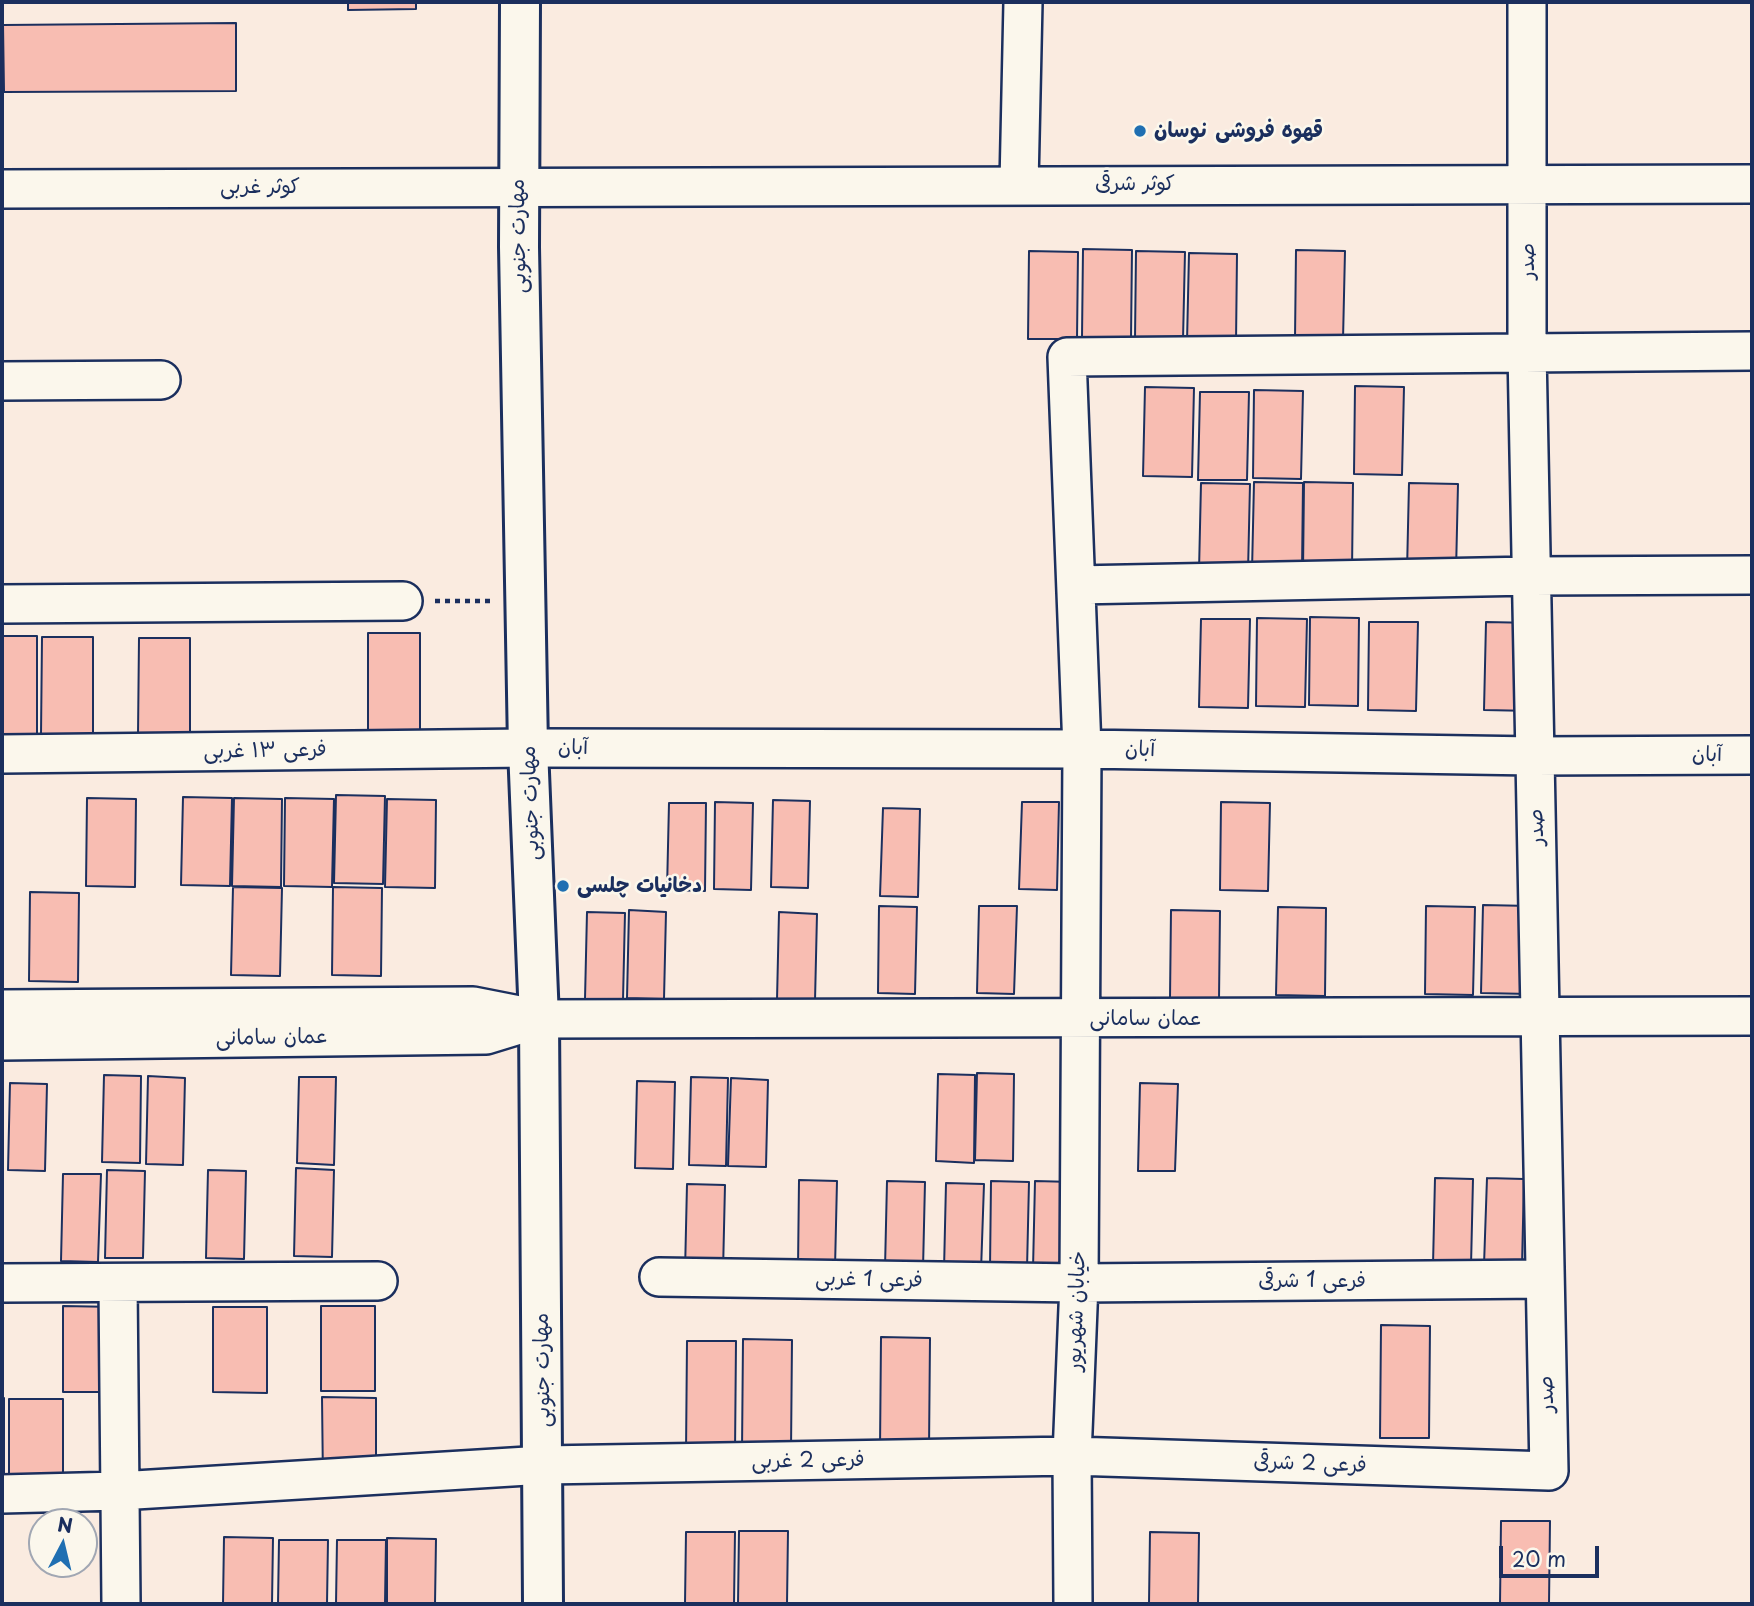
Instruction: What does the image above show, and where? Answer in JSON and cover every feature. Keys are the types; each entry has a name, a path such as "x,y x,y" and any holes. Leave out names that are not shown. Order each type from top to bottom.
{"main road":[{"name":"مهارت جنوبی","path":"520,2 518,185 528,748 539,1019 543,1604"}],"street":[{"path":"1019,184 1023,2"},
{"name":"صدر","path":"1527,2 1527,351 1549,1471"},
{"name":"کوثر شرقی","path":"518,185 1752,184"},
{"name":"کوثر غربی","path":"2,189 518,185"},
{"path":"1527,351 1752,351"},
{"name":"خیابان شهریور","path":"1073,1604 1072,1456 1079,1283 1082,749 1067,357 1527,351"},
{"path":"2,381 161,380"},
{"path":"1076,585 1531,576 1752,575"},
{"path":"2,604 403,601"},
{"name":"آبان","path":"528,748 1082,749 1535,756 1752,755"},
{"name":"فرعی ۱۳ غربی","path":"2,754 528,748"},
{"name":"عمان سامانی","path":"2,1009 473,1006 539,1019 1752,1016"},
{"name":"عمان سامانی","path":"2,1041 486,1035 539,1019"},
{"name":"فرعی 1 غربی","path":"659,1277 1079,1283"},
{"name":"فرعی 1 شرقی","path":"1079,1283 1545,1279"},
{"path":"2,1283 378,1281"},
{"path":"118,1284 121,1604"},
{"name":"فرعی 2 غربی","path":"2,1494 119,1491 544,1465 1072,1456"},
{"name":"فرعی 2 شرقی","path":"1072,1456 1549,1471"}],"path":[{"path":"403,601 526,601"}],"building":[{"path":"348,2 416,2 416,9 348,10"},
{"path":"236,23 236,91 4,92 3,25"},
{"path":"1083,249 1132,250 1131,339 1082,337"},
{"path":"1296,250 1345,251 1343,340 1295,339"},
{"path":"1029,251 1078,252 1077,339 1028,339"},
{"path":"1136,251 1185,252 1183,340 1135,339"},
{"path":"1189,253 1237,254 1236,343 1187,342"},
{"path":"1355,386 1404,387 1402,475 1354,474"},
{"path":"1145,387 1194,388 1192,477 1143,476"},
{"path":"1254,390 1303,391 1301,479 1253,478"},
{"path":"1200,392 1249,392 1247,480 1198,480"},
{"path":"1254,482 1303,483 1302,572 1252,571"},
{"path":"1304,482 1353,483 1352,571 1303,571"},
{"path":"1201,483 1250,484 1248,572 1199,571"},
{"path":"1409,483 1458,484 1456,572 1407,571"},
{"path":"1310,617 1359,618 1358,706 1309,705"},
{"path":"1257,618 1307,619 1305,707 1256,706"},
{"path":"1201,619 1250,619 1248,708 1199,707"},
{"path":"1369,622 1418,622 1416,711 1368,710"},
{"path":"1486,622 1535,623 1533,711 1484,710"},
{"path":"368,633 420,633 420,731 368,731"},
{"path":"2,636 37,636 37,734 2,734"},
{"path":"42,637 93,637 93,735 41,735"},
{"path":"139,638 190,638 190,735 138,735"},
{"path":"336,795 385,796 383,884 334,883"},
{"path":"183,797 232,798 230,886 181,885"},
{"path":"87,798 136,799 135,887 86,886"},
{"path":"234,798 282,799 281,887 232,886"},
{"path":"285,798 334,799 332,887 284,886"},
{"path":"387,799 436,800 435,888 385,887"},
{"path":"773,800 810,801 808,888 771,887"},
{"path":"715,802 753,803 751,890 714,889"},
{"path":"1022,802 1059,802 1057,890 1019,889"},
{"path":"1221,802 1270,803 1268,891 1220,890"},
{"path":"669,803 706,803 705,891 667,890"},
{"path":"883,808 920,809 918,897 880,896"},
{"path":"233,887 282,888 280,976 231,975"},
{"path":"333,887 382,888 381,976 332,975"},
{"path":"30,892 79,893 78,982 29,981"},
{"path":"1483,905 1531,906 1530,994 1481,993"},
{"path":"879,906 917,907 915,994 878,993"},
{"path":"979,906 1017,906 1014,994 977,993"},
{"path":"1426,906 1475,907 1473,995 1425,994"},
{"path":"1278,907 1326,908 1325,996 1276,995"},
{"path":"629,910 666,912 664,999 627,998"},
{"path":"1171,910 1220,911 1219,1000 1170,999"},
{"path":"587,912 625,913 623,1000 585,999"},
{"path":"779,912 817,914 815,1001 777,1000"},
{"path":"977,1073 1014,1074 1013,1161 975,1160"},
{"path":"938,1074 975,1075 974,1163 936,1161"},
{"path":"104,1075 141,1076 140,1163 102,1162"},
{"path":"148,1076 185,1078 183,1165 146,1164"},
{"path":"299,1077 336,1077 334,1165 297,1163"},
{"path":"691,1077 728,1078 726,1166 689,1165"},
{"path":"731,1078 768,1080 766,1167 728,1166"},
{"path":"637,1081 675,1082 673,1169 635,1168"},
{"path":"10,1083 47,1084 45,1171 8,1170"},
{"path":"1140,1083 1178,1084 1175,1171 1138,1171"},
{"path":"296,1168 334,1170 332,1257 294,1256"},
{"path":"107,1170 145,1171 143,1258 105,1258"},
{"path":"208,1170 246,1171 244,1259 206,1258"},
{"path":"63,1174 101,1174 98,1262 61,1261"},
{"path":"1435,1178 1473,1179 1471,1266 1433,1265"},
{"path":"1487,1178 1524,1179 1522,1266 1484,1265"},
{"path":"799,1180 837,1181 835,1268 798,1268"},
{"path":"887,1181 925,1182 923,1269 885,1268"},
{"path":"991,1181 1029,1182 1027,1269 990,1268"},
{"path":"1035,1181 1073,1182 1079,1283 1033,1269"},
{"path":"946,1183 984,1184 981,1271 944,1270"},
{"path":"687,1184 725,1185 723,1272 685,1272"},
{"path":"63,1306 117,1307 117,1392 63,1392"},
{"path":"321,1306 375,1306 375,1391 321,1391"},
{"path":"213,1307 267,1307 267,1393 213,1392"},
{"path":"1381,1325 1430,1326 1429,1438 1380,1438"},
{"path":"881,1337 930,1338 929,1450 880,1449"},
{"path":"743,1339 792,1340 791,1451 742,1451"},
{"path":"687,1341 736,1341 735,1453 686,1453"},
{"path":"322,1397 376,1398 376,1482 323,1483"},
{"path":"4,1398 4,1483 2,1483"},
{"path":"9,1399 63,1399 63,1484 9,1484"},
{"path":"1501,1521 1550,1521 1549,1604 1500,1604"},
{"path":"739,1531 788,1531 787,1604 738,1604"},
{"path":"686,1532 735,1532 734,1604 685,1604"},
{"path":"1150,1532 1199,1533 1198,1604 1149,1604"},
{"path":"224,1537 273,1538 272,1604 223,1604"},
{"path":"387,1538 436,1539 435,1604 387,1604"},
{"path":"279,1540 328,1540 327,1604 278,1604"},
{"path":"337,1540 386,1540 385,1604 336,1604"}],"place":[{"name":"قهوه فروشی نوسان","path":"1140,131"},
{"name":"دخانیات چلسی","path":"563,886"}]}
